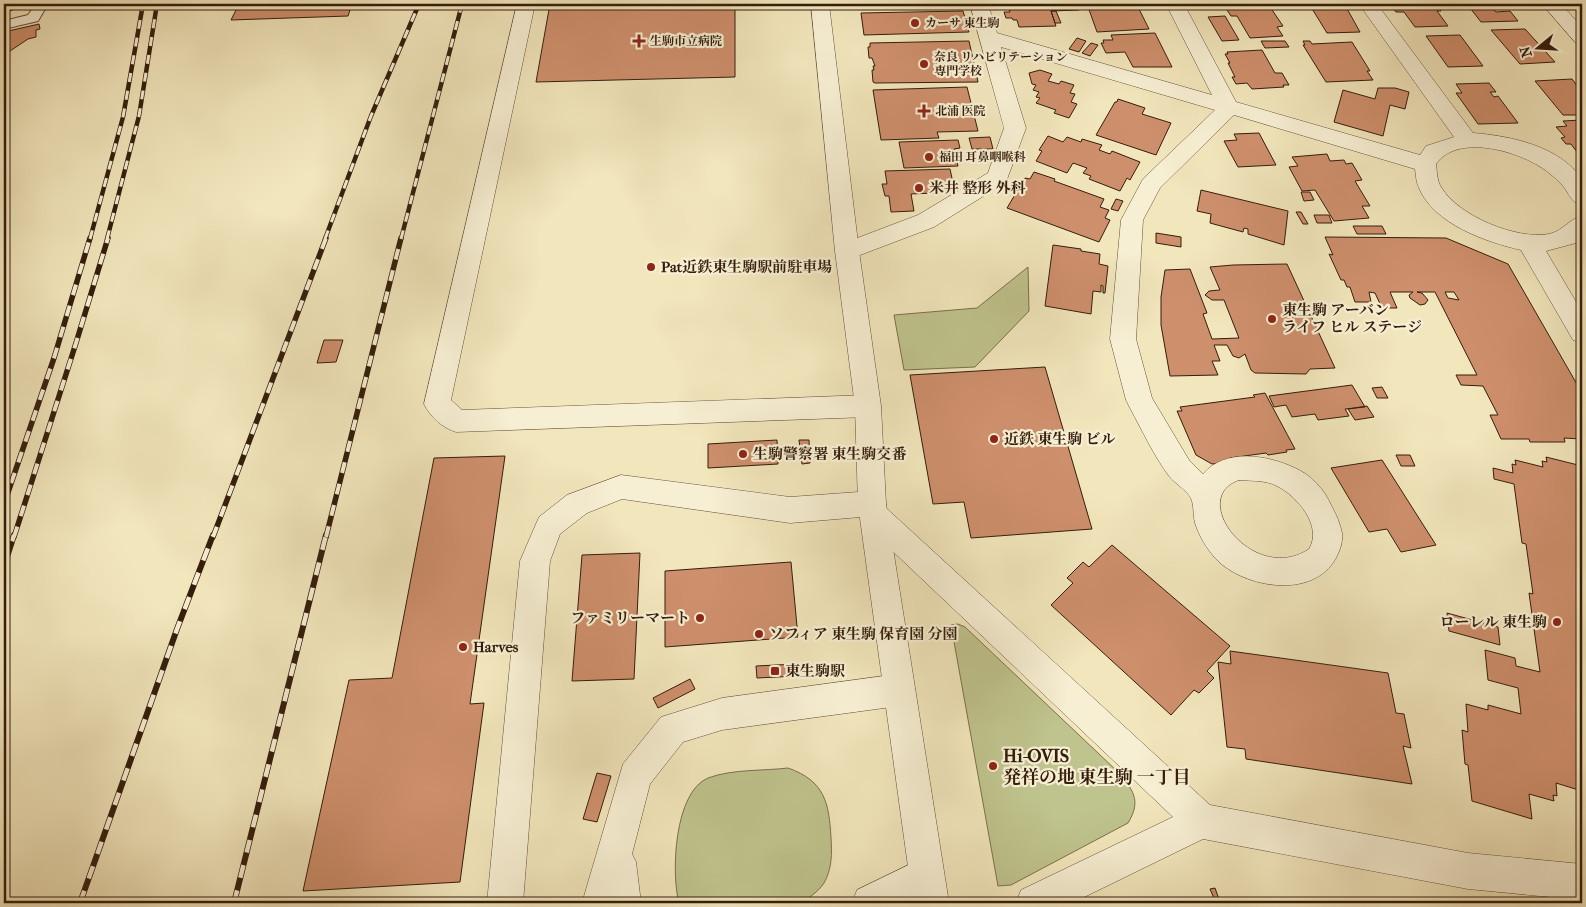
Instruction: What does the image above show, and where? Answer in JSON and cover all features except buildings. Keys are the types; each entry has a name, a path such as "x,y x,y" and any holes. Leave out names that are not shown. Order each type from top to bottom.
{"street":[{"path":"526,4 437,404 456,421 868,406"},
{"path":"820,4 847,250 868,406 873,510 928,889 870,903"},
{"path":"847,250 926,221 998,176 1015,128 979,4"},
{"path":"1175,4 1229,108"},
{"path":"1368,4 1467,140"},
{"path":"1551,4 1582,38"},
{"path":"990,37 1425,164"},
{"path":"1206,495 1179,468 1139,400 1123,339 1132,220 1152,184 1229,108"},
{"path":"1578,185 1555,166 1530,152 1499,142 1467,140 1434,151 1425,164 1430,189 1444,207 1467,223 1499,237 1529,243 1560,241 1576,233 1582,224"},
{"path":"1529,243 1582,333"},
{"path":"505,903 535,561 549,526 577,504 621,487 790,510 873,510 1202,821 1468,871 1582,882"},
{"path":"600,903 635,776 673,729 722,714 899,690"},
{"path":"1034,903 1202,821"},
{"path":"616,850 622,903"}],"lane":[{"path":"4,25 33,18 42,4"}],"green space":[{"path":"1028,267 1029,311 975,367 904,370 894,315 977,308"},
{"path":"958,624 965,627 1117,771 1134,796 1134,808 1128,823 1011,885 998,886 951,625"},
{"path":"788,768 810,779 823,795 829,814 830,867 822,886 800,903 679,903 675,873 678,835 688,799 697,786 708,778 727,773"}],"railway":[{"path":"90,239 123,117 143,4"},
{"path":"107,239 139,116 157,4"},
{"path":"325,239 371,116 419,4"},
{"path":"401,239 462,4"},
{"path":"4,504 54,358 90,238"},
{"path":"14,537 108,238"},
{"path":"213,537 326,238"},
{"path":"326,537 401,238"},
{"path":"4,566 14,535"},
{"path":"80,903 177,629 213,535"},
{"path":"234,903 326,535"}],"place":[{"name":"カーサ 東生駒","path":"915,23"},
{"name":"生駒市立病院","path":"639,41"},
{"name":"奈良 リハビリテーション 専門学校","path":"924,64"},
{"name":"北浦 医院","path":"924,111"},
{"name":"福田 耳鼻咽喉科","path":"929,157"},
{"name":"米井 整形 外科","path":"919,188"},
{"name":"Pat近鉄東生駒駅前駐車場","path":"651,267"},
{"name":"東生駒 アーバン ライフ ヒル ステージ","path":"1272,319"},
{"name":"近鉄 東生駒 ビル","path":"994,439"},
{"name":"生駒警察署 東生駒交番","path":"743,454"},
{"name":"ファミリーマート","path":"700,618"},
{"name":"ローレル 東生駒","path":"1557,622"},
{"name":"ソフィア 東生駒 保育園 分園","path":"759,634"},
{"name":"Harves","path":"463,647"},
{"name":"東生駒駅","path":"775,671"},
{"name":"Hi-OVIS 発祥の地 東生駒 一丁目","path":"993,766"}]}
